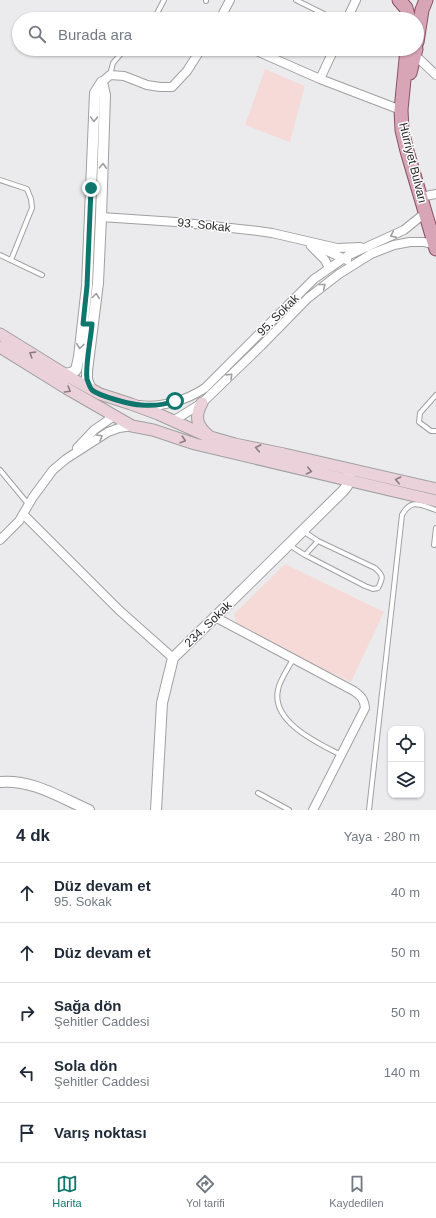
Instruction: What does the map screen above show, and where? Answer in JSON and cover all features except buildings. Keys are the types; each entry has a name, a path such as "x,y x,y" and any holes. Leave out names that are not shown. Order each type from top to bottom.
{"main road":[{"path":"399,0 406,8 407,12"},
{"path":"402,0 412,2 419,0"},
{"name":"Hürriyet Bulvarı","path":"422,12 426,0"},
{"name":"Hürriyet Bulvarı","path":"412,56 401,105 402,130 435,247"},
{"path":"0,334 64,374 100,394 142,408 211,437 349,474 436,507"},
{"path":"0,347 114,416 139,427 195,444 260,460 436,489"},
{"path":"202,403 197,411 198,423 203,431 211,437"},
{"path":"114,416 121,405 131,404"},
{"path":"139,427 147,426 152,418 152,415 149,412 142,408"},
{"path":"139,427 156,428 173,421"}],"street":[{"path":"224,12 230,0"},
{"path":"350,12 356,0"},
{"path":"91,389 87,380 87,286 95,93 102,82 110,75 124,76 147,85 172,87 187,71 196,56"},
{"path":"268,56 320,79 401,105"},
{"path":"320,79 331,56"},
{"path":"419,56 436,75"},
{"path":"64,374 71,373 76,370 98,283 104,148 105,95 102,82"},
{"path":"92,147 104,148"},
{"path":"91,188 102,188"},
{"path":"421,197 436,194"},
{"name":"95. Sokak","path":"131,404 165,404 199,392 205,388 314,279 343,258 404,230 425,213"},
{"name":"93. Sokak","path":"101,217 176,222 258,231 306,241"},
{"path":"306,241 338,248 367,247"},
{"path":"306,241 343,258 358,262"},
{"path":"306,241 325,260 329,268"},
{"name":"95. Sokak","path":"173,421 202,403 300,306 330,281 358,262 371,254 410,242 424,242 435,247"},
{"path":"294,299 300,306"},
{"path":"70,456 94,430 114,416"},
{"path":"0,540 19,521 52,470 70,456 108,432 119,428 139,427"},
{"name":"234. Sokak","path":"173,658 344,491 349,474"},
{"path":"23,514 119,610 173,658 162,703 156,810"},
{"path":"215,617 354,691 360,695 364,701 365,708 313,810"},
{"path":"0,782 25,783 45,790 89,810"}],"lane":[{"path":"158,12 164,0"},
{"path":"296,0 320,12"},
{"path":"110,75 113,63 119,56"},
{"path":"0,180 26,190 32,199 32,208 11,260"},
{"path":"0,255 42,275"},
{"path":"436,395 420,413 419,422 431,431 436,431"},
{"path":"0,470 29,505"},
{"path":"369,810 402,515 406,508 410,505 418,504 436,507 436,515"},
{"path":"434,545 436,528"},
{"path":"289,545 305,555 365,586 373,589 378,588 382,579 381,573 375,568 318,541 303,531"},
{"path":"305,555 318,541"},
{"path":"293,659 278,689 277,699 283,714 302,733 341,755"},
{"path":"258,793 289,810"}],"shaded area":[{"path":"265,69 305,86 290,142 245,125"},
{"path":"285,564 384,612 351,682 300,658 237,625 234,614"}],"route":[{"path":"91,188 87,286 83,324 92,324 87,380 91,389 100,394 131,404 165,404 175,401"}]}
